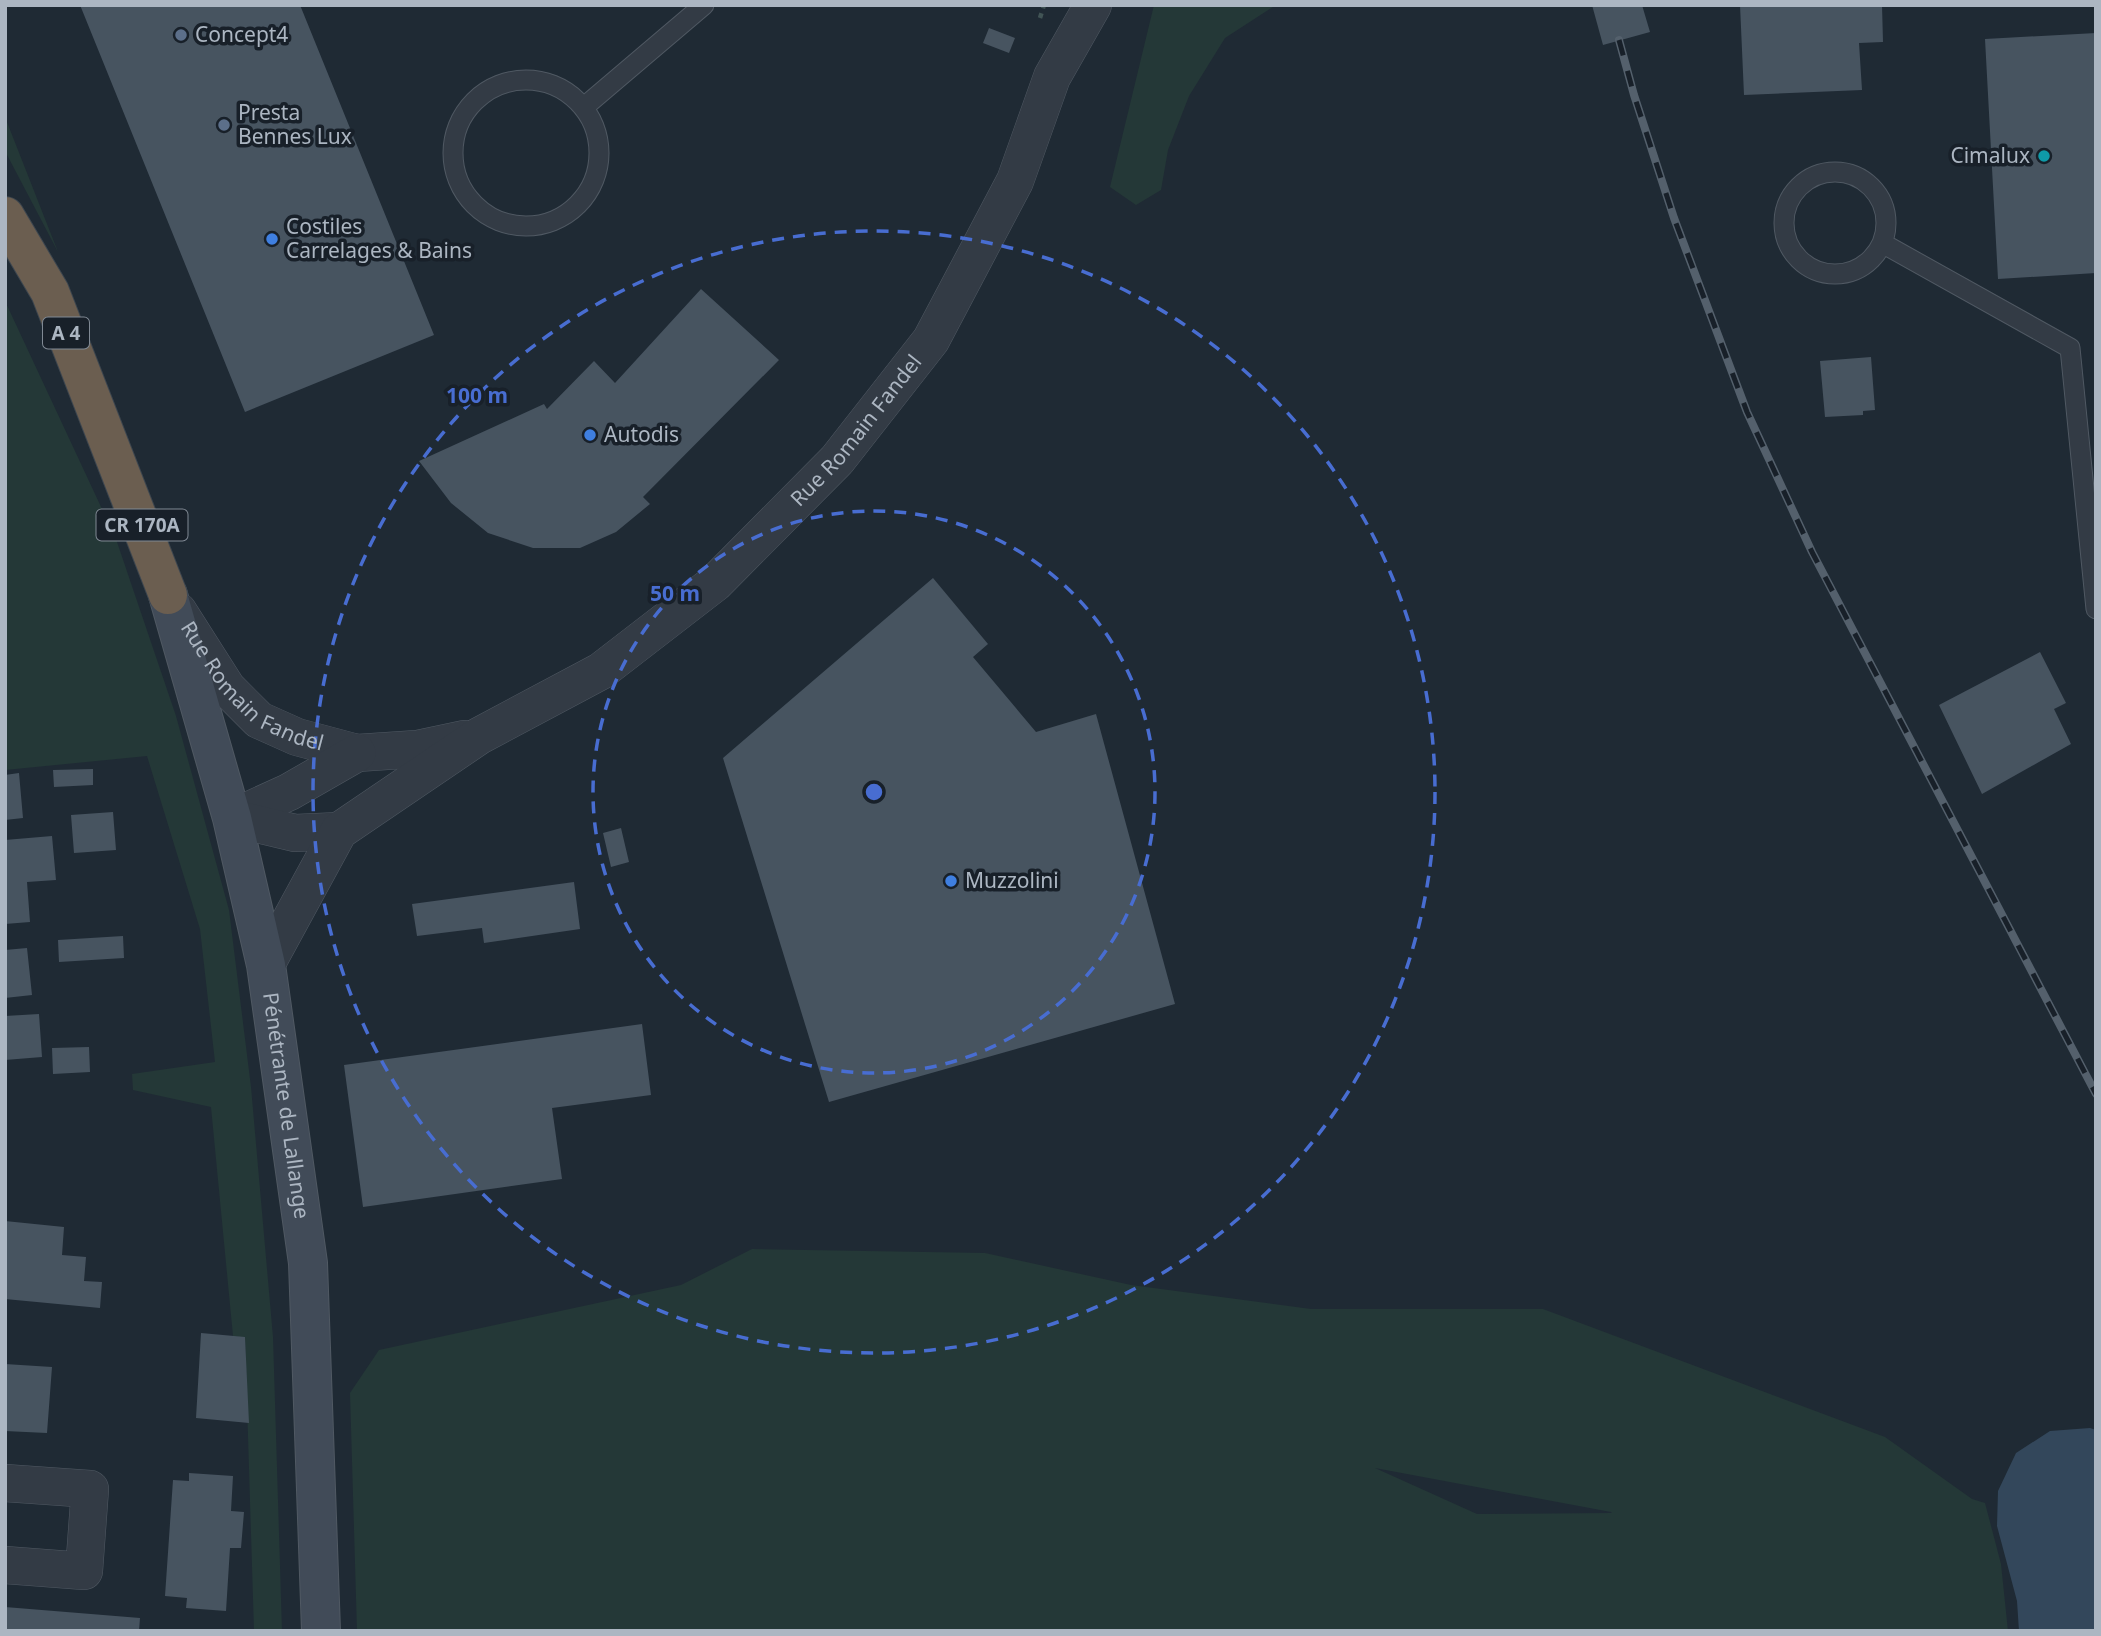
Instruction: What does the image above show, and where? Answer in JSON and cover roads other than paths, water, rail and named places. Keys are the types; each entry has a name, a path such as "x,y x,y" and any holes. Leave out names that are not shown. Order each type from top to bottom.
{"highway":[{"name":"A 4","path":"5,216 50,292 115,455"},
{"name":"A 4","path":"5,265 115,455"},
{"name":"CR 170A","path":"115,455 168,595"}],"main road":[{"name":"Pénétrante de Lallange","path":"168,595 232,818 266,965 308,1263 321,1631"}],"street":[{"name":"Rue Romain Fandel","path":"266,965 339,831 479,736 601,671 715,583 837,460 931,340 1015,181 1052,78 1088,7"},
{"name":"Rue Romain Fandel","path":"168,595 227,688 259,720 297,737 357,753 417,749 479,736"},
{"name":"Rue Romain Fandel","path":"232,818 289,792 357,753"},
{"path":"232,818 295,833 339,831"},
{"path":"5,1483 90,1489 83,1571 5,1565"}],"lane":[{"path":"584,107 704,5"},
{"path":"532,80 544,81 566,90 584,107 596,128 600,152 596,176 585,197 567,214 545,224 521,226 498,220 477,207 462,188 454,165 454,141 461,118 476,99 496,86 532,80"},
{"path":"1838,172 1854,176 1868,184 1885,211 1886,228 1882,243 1873,258 1859,269 1842,274 1825,274 1808,268 1795,256 1786,241 1783,224 1786,207 1794,191 1806,180 1821,174 1838,172"},
{"path":"1882,243 2070,348 2096,609"}],"water":[{"path":"2090,1428 2096,1430 2096,1631 2019,1631 2017,1601 1997,1526 1998,1491 2016,1453 2050,1431"}],"railway":[{"path":"1619,40 1674,218 1747,412 1812,552 2096,1094"}],"place":[{"name":"Concept4","path":"181,35"},
{"name":"Presta Bennes Lux","path":"224,125"},
{"name":"Cimalux","path":"2044,156"},
{"name":"Costiles Carrelages & Bains","path":"272,239"},
{"name":"Autodis","path":"590,435"},
{"name":"Muzzolini","path":"951,881"}]}
